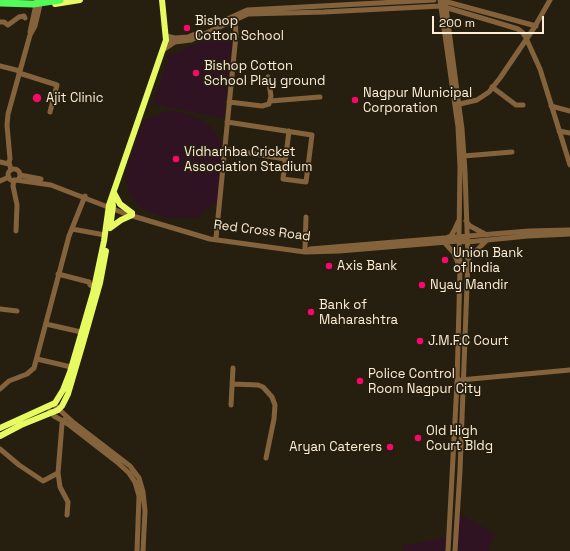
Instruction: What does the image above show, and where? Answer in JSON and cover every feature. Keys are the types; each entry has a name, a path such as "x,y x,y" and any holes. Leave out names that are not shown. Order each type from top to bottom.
{"highway":[{"path":"0,3 28,4 60,0"},
{"path":"0,3 40,2"}],"main road":[{"path":"0,3 15,7 23,7 40,2 80,0"},
{"path":"1,432 50,408 63,390 82,332 94,287 113,195 163,50 166,38 162,0"},
{"path":"110,228 132,214 120,204 113,195"},
{"path":"50,408 58,410 62,406 68,394 84,342 100,283 110,228 111,207"}],"street":[{"path":"163,50 175,40 188,37 211,28 232,16 247,10 434,0"},
{"path":"460,104 477,100 492,88 526,38 536,26 550,0"},
{"path":"16,231 17,205 13,186 18,170 13,169 9,161 7,125 8,114 30,34 35,26 40,2"},
{"path":"166,38 175,40 190,40 248,14 324,12 443,2 536,26"},
{"path":"443,2 518,29 523,33 540,69 570,165"},
{"path":"443,2 460,104 464,156 468,259 460,471 455,551"},
{"path":"443,2 458,127 460,167 460,268 457,380 448,551"},
{"path":"0,22 4,22 8,25 19,17 24,16 25,18"},
{"path":"216,238 236,35 235,19"},
{"path":"165,27 175,40"},
{"path":"0,66 57,84 50,112"},
{"path":"268,77 270,101"},
{"path":"492,88 516,106 523,105"},
{"path":"229,102 262,106 269,104 270,101 320,97"},
{"path":"551,106 570,111"},
{"path":"227,122 289,131 312,135 306,182 283,179 289,131"},
{"path":"559,131 570,133"},
{"path":"224,149 285,159"},
{"path":"464,156 512,152"},
{"path":"0,162 9,161"},
{"path":"13,169 9,173 15,178"},
{"path":"0,181 15,178 49,181 84,197 58,274 34,368 27,374 9,381 0,389"},
{"name":"Red Cross Road","path":"84,197 132,214 216,238 305,249 444,240 459,238 467,235 487,237 570,234"},
{"path":"132,214 210,239 267,248 304,252 338,251 379,245"},
{"path":"460,216 456,229 444,240 454,253 460,268"},
{"path":"305,249 306,218"},
{"path":"466,221 470,226 487,237 468,259"},
{"path":"72,229 105,235"},
{"name":"Red Cross Road","path":"459,238 467,242 487,237 530,231 570,230"},
{"path":"58,274 89,282 90,285 94,287"},
{"path":"0,309 17,311"},
{"path":"46,324 82,332"},
{"path":"37,359 71,367"},
{"path":"231,404 233,368"},
{"path":"457,380 570,370"},
{"path":"232,384 258,385 263,387 272,398 275,405 274,419 266,458"},
{"path":"50,408 63,421 117,462 129,473 135,482 139,496 137,551"},
{"path":"58,410 130,466 139,478 143,492 145,511 143,551"},
{"path":"66,416 63,421 58,473 60,487 68,502 67,515"},
{"path":"0,449 18,465 43,481 58,473"}],"shaded area":[{"name":"Bishop Cotton School Play ground","path":"225,31 231,32 233,36 224,118 153,104 169,56"},
{"name":"Vidharhba Cricket Association Stadium","path":"168,110 193,115 210,126 222,143 218,200 198,217 167,218 139,207 129,192 125,175 143,121"},
{"path":"455,511 495,534 488,551 454,551"},
{"path":"446,538 445,551 404,551 402,546"}],"place":[{"name":"Bishop Cotton School","path":"187,28"},
{"name":"Bishop Cotton School Play ground","path":"196,73"},
{"name":"Ajit Clinic","path":"37,98"},
{"name":"Nagpur Municipal Corporation","path":"355,100"},
{"name":"Vidharhba Cricket Association Stadium","path":"176,159"},
{"name":"Union Bank of India","path":"445,260"},
{"name":"Axis Bank","path":"329,266"},
{"name":"Nyay Mandir","path":"422,285"},
{"name":"Bank of Maharashtra","path":"311,312"},
{"name":"J.M.F.C Court","path":"420,341"},
{"name":"Police Control Room Nagpur City","path":"360,381"},
{"name":"Old High Court Bldg","path":"418,438"},
{"name":"Aryan Caterers","path":"390,447"}]}
